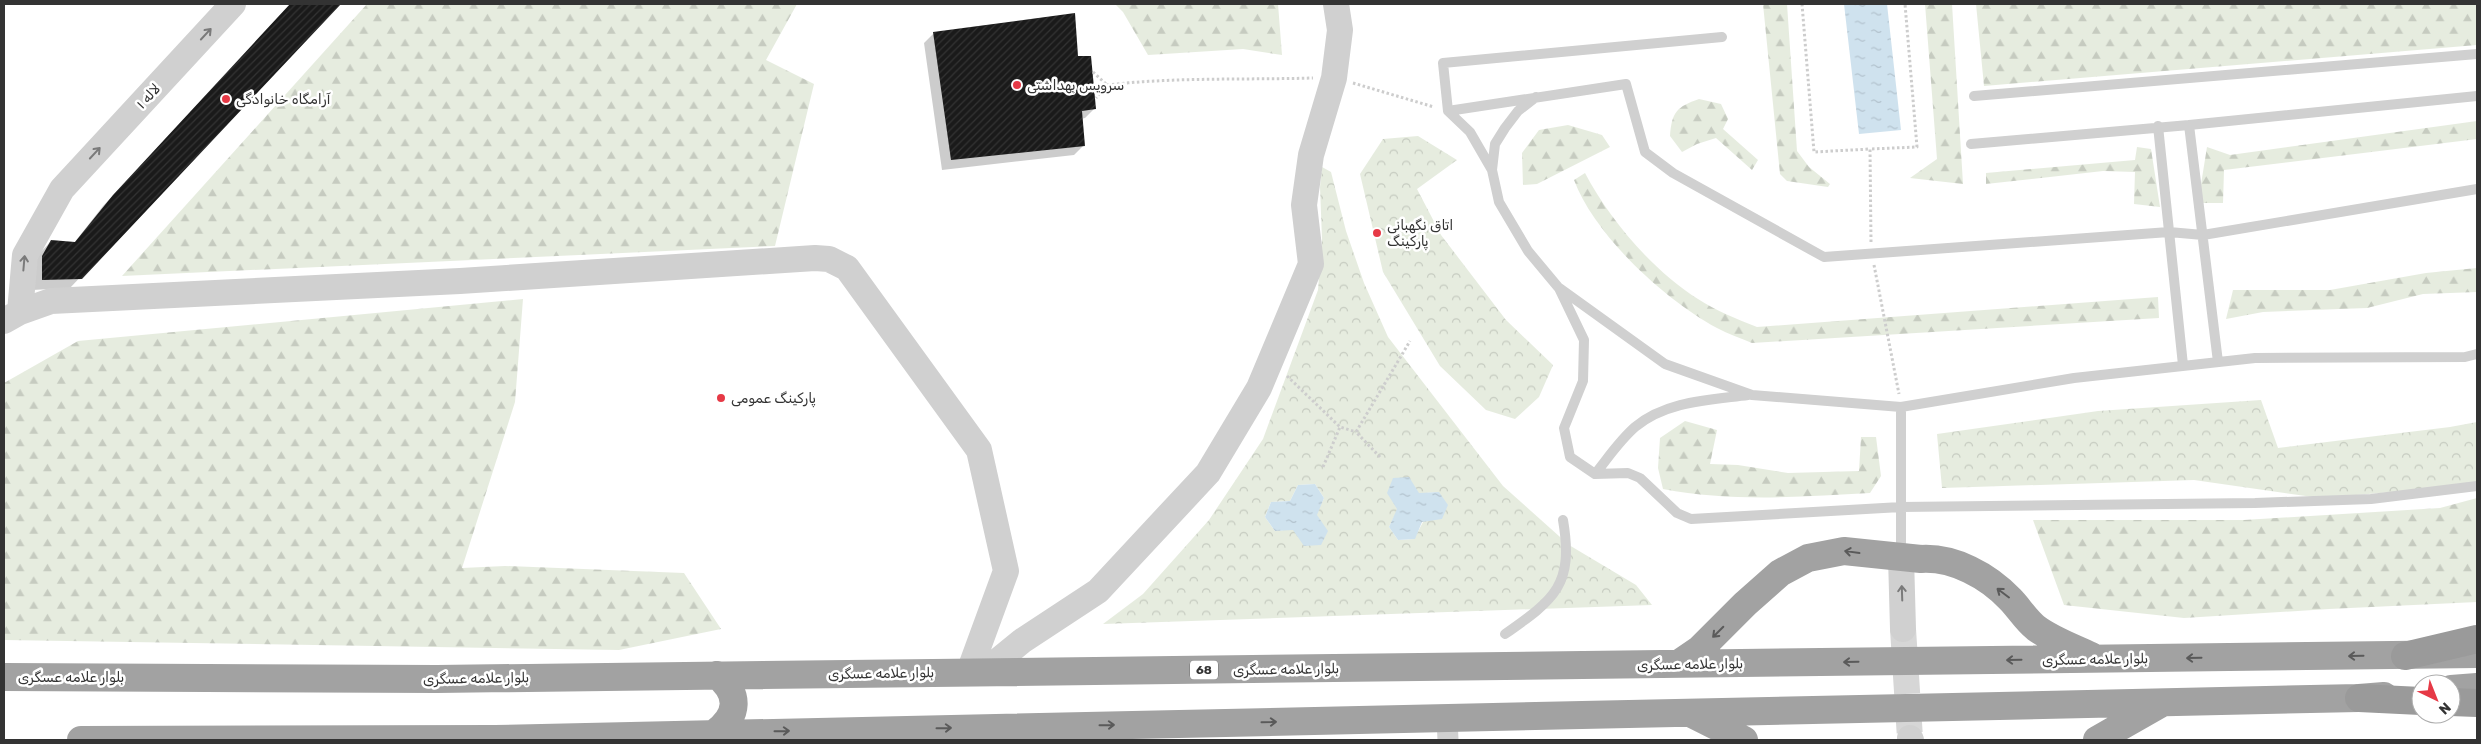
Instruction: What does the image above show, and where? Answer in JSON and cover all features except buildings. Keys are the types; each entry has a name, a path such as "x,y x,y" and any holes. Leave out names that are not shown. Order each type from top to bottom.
{"highway":[{"path":"1678,664 1700,649 1745,604 1780,573 1808,558 1844,551 1901,557 1934,558 1972,570 2010,598 2035,627 2053,639 2099,659"},
{"path":"2405,656 2477,639"},
{"name":"بلوار علامه عسگری","path":"4,677 437,679 2477,654"},
{"path":"715,733 727,724 733,711 734,697 728,684 717,675"},
{"path":"2461,688 2477,687"},
{"path":"2359,698 2411,693"},
{"path":"81,740 495,740 715,733 1448,729 1688,712 2166,701 2359,698 2411,701"},
{"path":"2096,740 2107,732 2166,701"},
{"path":"2461,702 2477,703"},
{"path":"1688,712 1744,740"}],"street":[{"name":"لاله ۱","path":"12,316 24,255 62,189 233,4"},
{"path":"977,672 1098,591 1202,480 1259,388 1311,264 1306,196 1311,155 1334,78 1340,30 1336,4"},
{"path":"12,316 51,301 460,281 815,258 829,259 847,268 979,450 1006,571 977,672"},
{"path":"1901,557 1903,628"}],"lane":[{"path":"1722,37 1443,63 1448,111 1470,132 1492,170 1499,202 1528,251 1558,287 1584,340 1583,381 1564,428 1570,457 1595,474 1628,473 1640,478 1677,513 1691,519 1901,507 2352,500 2477,486"},
{"path":"1974,96 2477,54"},
{"path":"1448,111 1626,84 1645,152 1673,173 1824,257 2169,232 2203,235 2477,189"},
{"path":"1971,144 2158,126 2189,125 2477,96"},
{"path":"1492,170 1495,144 1518,112 1536,98"},
{"path":"2189,125 2218,362"},
{"path":"2158,126 2183,365"},
{"path":"1558,287 1665,364 1752,395"},
{"path":"1595,474 1622,440 1636,426 1663,410 1690,402 1752,395 1901,407 2074,378 2255,358 2465,357 2477,354"},
{"path":"1901,407 1901,557"},
{"path":"1504,634 1539,610 1553,596 1562,580 1567,558 1563,520"}],"path":[{"path":"1802,4 1814,152 1916,147 1905,4"},
{"path":"1093,72 1106,85"},
{"path":"1096,98 1106,85 1158,79 1334,78 1448,111"},
{"path":"1870,149 1872,253 1901,407"},
{"path":"1356,432 1410,341"},
{"path":"1270,360 1340,426 1356,432 1380,457"},
{"path":"1323,467 1340,426"}],"green space":[{"path":"367,4 797,4 766,60 814,84 775,246 122,276"},
{"path":"1115,4 1278,4 1282,55 1243,49 1148,55 1123,12"},
{"path":"1763,4 1787,4 1797,151 1809,167 1830,184 1828,187 1787,181 1780,174"},
{"path":"1925,4 1952,4 1963,184 1910,178 1937,159"},
{"path":"1976,4 2477,4 2477,45 1984,86"},
{"path":"1699,99 1721,104 1728,119 1723,129 1758,160 1752,170 1716,138 1697,144 1682,152 1670,136 1672,121 1677,111"},
{"path":"2477,121 2477,139 2224,170 2223,203 2198,203 2207,147 2230,155"},
{"path":"1568,125 1602,135 1610,147 1537,184 1523,185 1522,153 1539,130"},
{"path":"1418,136 1457,160 1417,189 1441,235 1506,320 1553,365 1539,397 1515,419 1486,410 1440,366 1383,272 1360,174 1383,139"},
{"path":"2137,147 2151,149 2160,207 2134,204 2135,172 2103,171 1986,184 1986,173 2135,160"},
{"path":"1322,167 1331,172 1346,231 1364,283 1388,337 1503,486 1569,545 1636,585 1652,605 1103,624 1143,594 1209,520 1263,439 1318,290 1322,239 1320,187","holes":["1315,484 1324,498 1316,513 1299,526 1275,531 1265,517 1271,502 1290,501 1298,485","1439,492 1414,539 1398,540 1389,527 1402,505 1421,494"]},
{"path":"1585,173 1619,226 1665,274 1705,303 1757,327 2158,297 2159,318 1752,343 1721,330 1697,316 1654,284 1634,264 1598,223 1584,201 1574,180"},
{"path":"2477,268 2477,292 2423,294 2367,308 2263,312 2226,319 2233,290 2330,290 2426,273"},
{"path":"523,299 515,402 462,568 505,566 684,573 721,629 619,650 4,640 4,383 78,341"},
{"path":"2261,400 2278,448 2477,422 2477,485 2320,498 2194,480 1942,488 1937,434 2098,411"},
{"path":"1685,421 1717,430 1710,464 1738,465 1788,473 1859,471 1861,437 1876,437 1881,476 1870,493 1792,497 1740,497 1714,496 1663,489 1658,468 1660,438"},
{"path":"2477,498 2477,602 2184,618 2064,605 2033,520 2244,520 2440,508"}],"water":[{"path":"1844,4 1887,4 1901,130 1859,134"},
{"path":"1409,477 1419,493 1439,492 1448,505 1442,519 1422,522 1415,539 1398,540 1389,527 1397,509 1387,493 1393,478"},
{"path":"1315,484 1324,498 1317,515 1328,531 1321,545 1304,546 1293,530 1275,531 1265,517 1271,502 1290,501 1298,485"}],"tunnel":[{"path":"1903,629 1910,738"}],"place":[{"name":"سرویس بهداشتی","path":"1017,85"},
{"name":"آرامگاه خانوادگی","path":"226,99"},
{"name":"اتاق نگهبانی پارکینگ","path":"1377,233"},
{"name":"پارکینگ عمومی","path":"721,398"}]}
